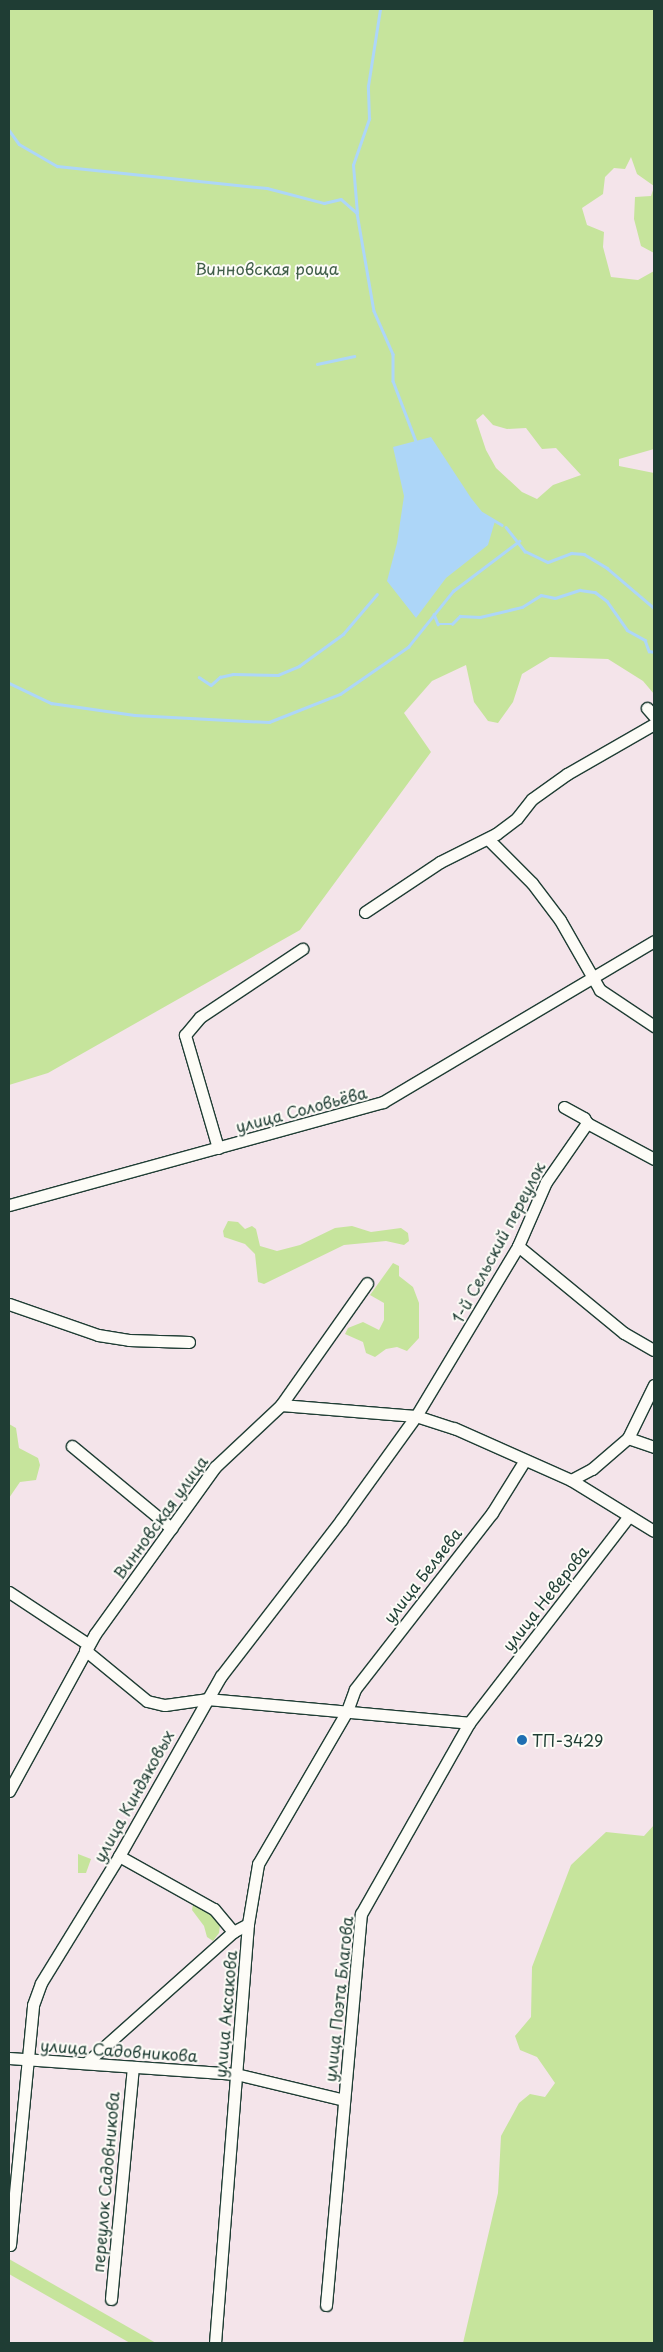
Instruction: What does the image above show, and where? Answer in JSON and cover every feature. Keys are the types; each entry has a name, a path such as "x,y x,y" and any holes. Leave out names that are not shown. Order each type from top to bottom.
{"street":[{"path":"365,912 440,862 488,839 517,818 532,799 560,779 654,724"},
{"path":"488,839 532,883 560,920 600,990 654,1026"},
{"name":"улица Соловьёва","path":"9,1205 384,1102 654,941"},
{"path":"218,1148 185,1035 200,1017 302,949"},
{"path":"564,1107 584,1118 587,1123 654,1159"},
{"name":"1-й Сельский переулок","path":"416,1416 518,1246 546,1182 587,1123"},
{"path":"518,1246 624,1334 654,1350"},
{"name":"Винновская улица","path":"9,1791 55,1711 87,1647 215,1467 281,1405 367,1283"},
{"path":"9,1304 98,1335 129,1340 189,1342"},
{"path":"571,1480 592,1469 628,1438 654,1385"},
{"path":"281,1405 416,1416 454,1428 571,1480 628,1518 654,1531"},
{"name":"улица Киндяковых","path":"10,2245 33,2005 41,1983 119,1856 207,1699 416,1416"},
{"path":"628,1438 654,1446"},
{"path":"72,1446 171,1528"},
{"name":"улица Беляева","path":"347,1711 355,1689 502,1500 525,1460"},
{"name":"улица Неверова","path":"469,1723 628,1518"},
{"path":"9,1592 87,1647 147,1701 165,1705 207,1699 469,1723"},
{"name":"улица Аксакова","path":"215,2343 248,1924 258,1864 347,1711"},
{"name":"улица Поэта Благова","path":"326,2305 361,1914 469,1723"},
{"path":"119,1856 214,1910 233,1932"},
{"path":"86,2063 233,1932 248,1924"},
{"name":"улица Садовникова","path":"9,2058 236,2074 344,2100"},
{"name":"переулок Садовникова","path":"111,2300 133,2067"}],"green space":[{"name":"Винновская роща","path":"9,9 654,9 654,186 637,174 631,157 625,169 614,168 605,177 603,194 582,208 587,225 604,232 603,247 611,277 638,280 654,271 654,449 619,459 619,466 654,473 654,694 643,681 608,659 550,657 522,674 513,702 498,723 488,721 474,702 466,665 432,681 404,713 431,752 300,930 48,1073 9,1085","holes":["483,414 493,425 507,429 526,428 542,449 556,448 581,475 553,485 537,499 522,492 496,468 486,450 476,420"]},
{"path":"654,187 654,253 641,246 634,219 635,197 651,196"},
{"path":"228,1221 238,1222 245,1229 252,1226 256,1229 260,1246 277,1251 300,1245 335,1228 352,1226 371,1232 401,1228 408,1233 409,1241 404,1245 386,1241 344,1245 264,1284 258,1282 255,1254 245,1244 224,1237 223,1231"},
{"path":"393,1263 399,1266 399,1276 413,1287 419,1303 419,1338 407,1351 397,1347 386,1349 375,1357 366,1353 363,1342 345,1334 348,1328 363,1322 379,1330 384,1320 384,1303 370,1295"},
{"path":"9,1424 16,1428 19,1448 38,1458 40,1465 36,1480 20,1482 9,1498"},
{"path":"654,1825 654,2343 463,2343 498,2193 501,2136 519,2103 530,2094 545,2097 555,2083 537,2057 520,2050 515,2036 531,2017 532,1967 571,1865 606,1832 644,1836"},
{"path":"78,1854 91,1859 86,1873 78,1873"},
{"path":"193,1904 210,1910 220,1925 219,1933 213,1941 207,1937 204,1926 192,1910"},
{"path":"9,2259 156,2343 130,2343 9,2274"}],"water":[{"path":"431,437 471,498 483,513 495,521 488,545 446,578 416,618 387,581 397,543 404,496 393,447"}],"waterway":[{"path":"357,213 353,165 369,119 368,86 380,9"},
{"path":"9,130 19,144 57,166 267,188 324,203 341,199 357,213 374,311 393,354 393,381 417,444"},
{"path":"317,364 354,356"},
{"path":"482,513 502,525"},
{"path":"506,527 525,551 548,562 571,553 584,554 607,568 654,608"},
{"path":"9,683 51,703 134,715 269,722 340,694 408,647 453,591 519,541"},
{"path":"434,614 438,624 452,624 460,616 480,617 522,607 541,595 555,598 580,590 595,592 607,601 627,630 645,640 649,651 654,652"},
{"path":"199,677 211,685 220,677 233,674 278,675 299,666 343,634 377,594"}],"place":[{"name":"ТП-3429","path":"522,1740"}]}
